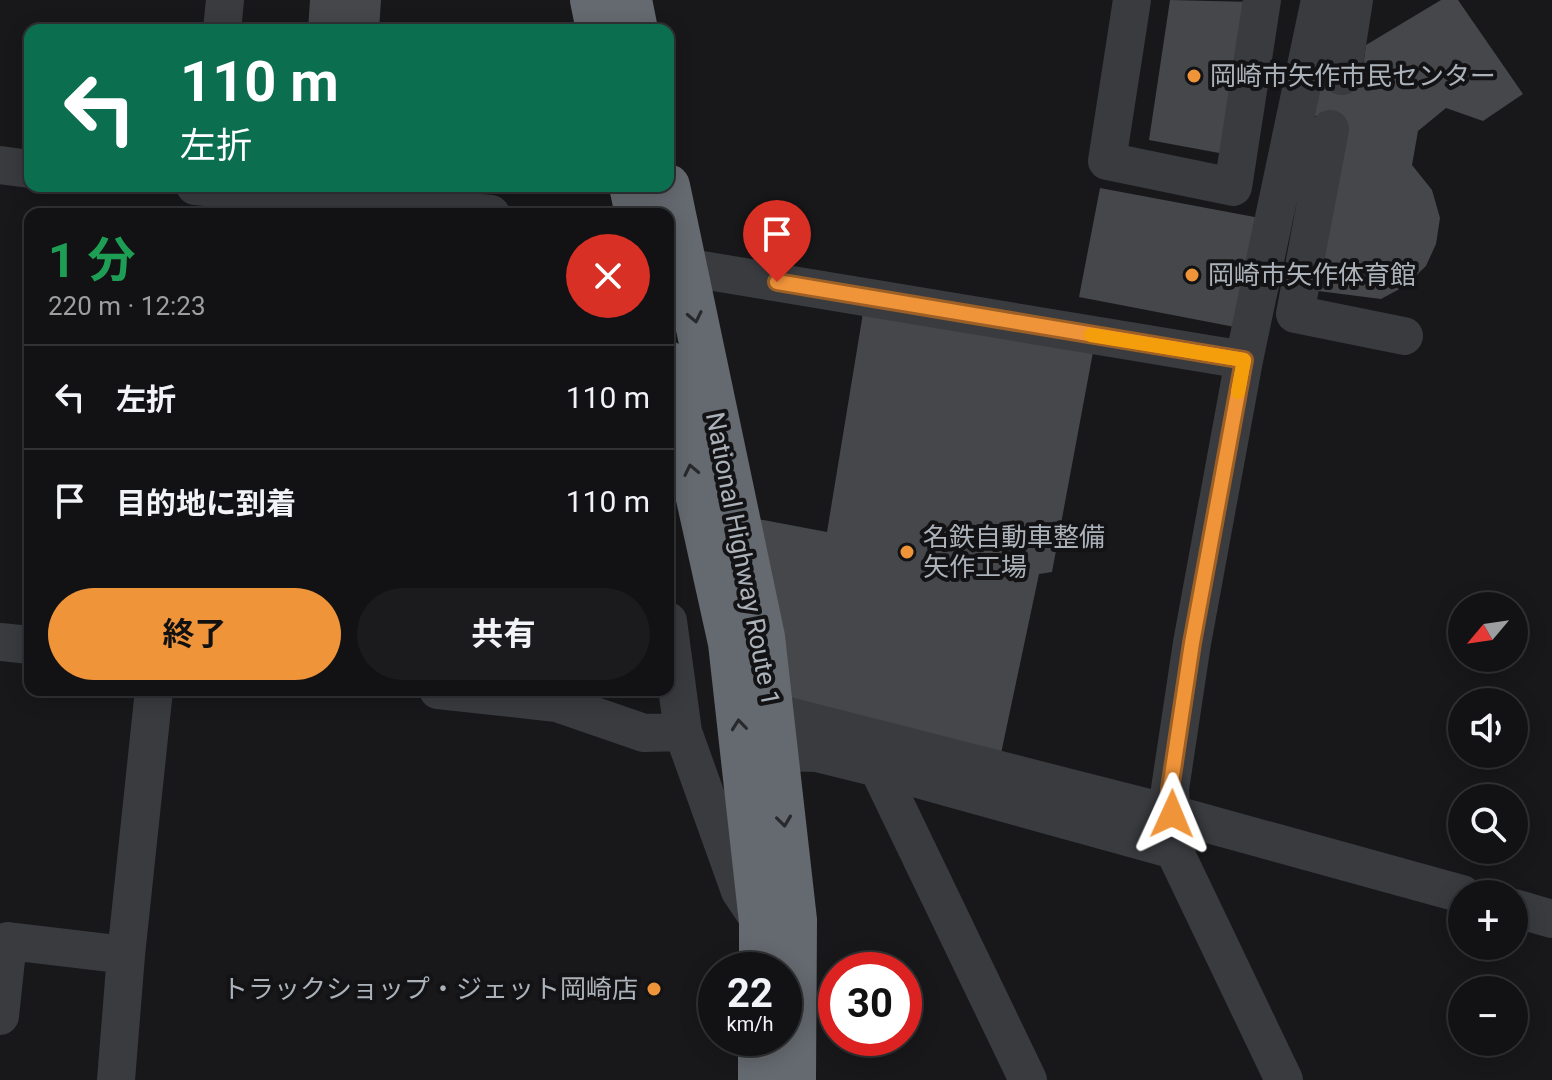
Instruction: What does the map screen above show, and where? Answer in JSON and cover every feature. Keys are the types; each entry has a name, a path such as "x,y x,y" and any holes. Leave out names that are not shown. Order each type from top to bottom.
{"highway":[{"path":"592,0 597,24"},
{"path":"630,0 635,24"},
{"name":"National Highway Route 1","path":"674,216 763,637 795,920 794,1080"},
{"name":"National Highway Route 1","path":"674,390 730,643 761,922 761,952"},
{"path":"760,1056 760,1080"}],"street":[{"path":"223,24 225,0"},
{"path":"1132,0 1107,161 1233,187 1262,0"},
{"path":"1284,1080 1173,832 1170,789 1192,643 1244,360 1320,0"},
{"path":"1342,76 1354,0"},
{"path":"1330,129 1295,314 1404,336"},
{"path":"0,165 24,168"},
{"path":"205,193 409,208"},
{"path":"684,267 1244,360"},
{"path":"674,626 724,617"},
{"path":"0,642 24,644"},
{"path":"674,664 683,732 740,891 761,922"},
{"path":"116,1080 153,696"},
{"path":"493,696 557,703 644,733 683,732"},
{"path":"774,732 878,754 1173,832 1448,891"},
{"path":"878,754 1028,1080"},
{"path":"1528,912 1552,919"},
{"path":"0,1016 8,941 126,955"}],"building":[{"path":"310,0 381,0 379,24 308,24"},
{"path":"1170,0 1253,2 1230,155 1149,140"},
{"path":"1441,0 1458,0 1523,94 1483,121 1446,108 1418,131 1412,165 1432,190 1440,218 1436,244 1426,266 1405,286 1381,299 1318,291 1343,121 1305,114 1311,77 1360,88 1366,45"},
{"path":"1100,188 1260,218 1240,328 1079,297"},
{"name":"名鉄自動車整備 矢作工場","path":"863,313 1093,352 1052,572 1039,574 999,763 789,699 752,518 827,532"}],"slow traffic":[{"path":"1091,335 1244,360 1238,392"}],"place":[{"name":"岡崎市矢作市民センター","path":"1194,76"},
{"name":"岡崎市矢作体育館","path":"1192,275"},
{"name":"名鉄自動車整備 矢作工場","path":"907,552"},
{"name":"トラックショップ・ジェット岡崎店","path":"654,989"}],"route":[{"path":"777,282 1244,360 1192,643 1170,789 1172,814"}]}
